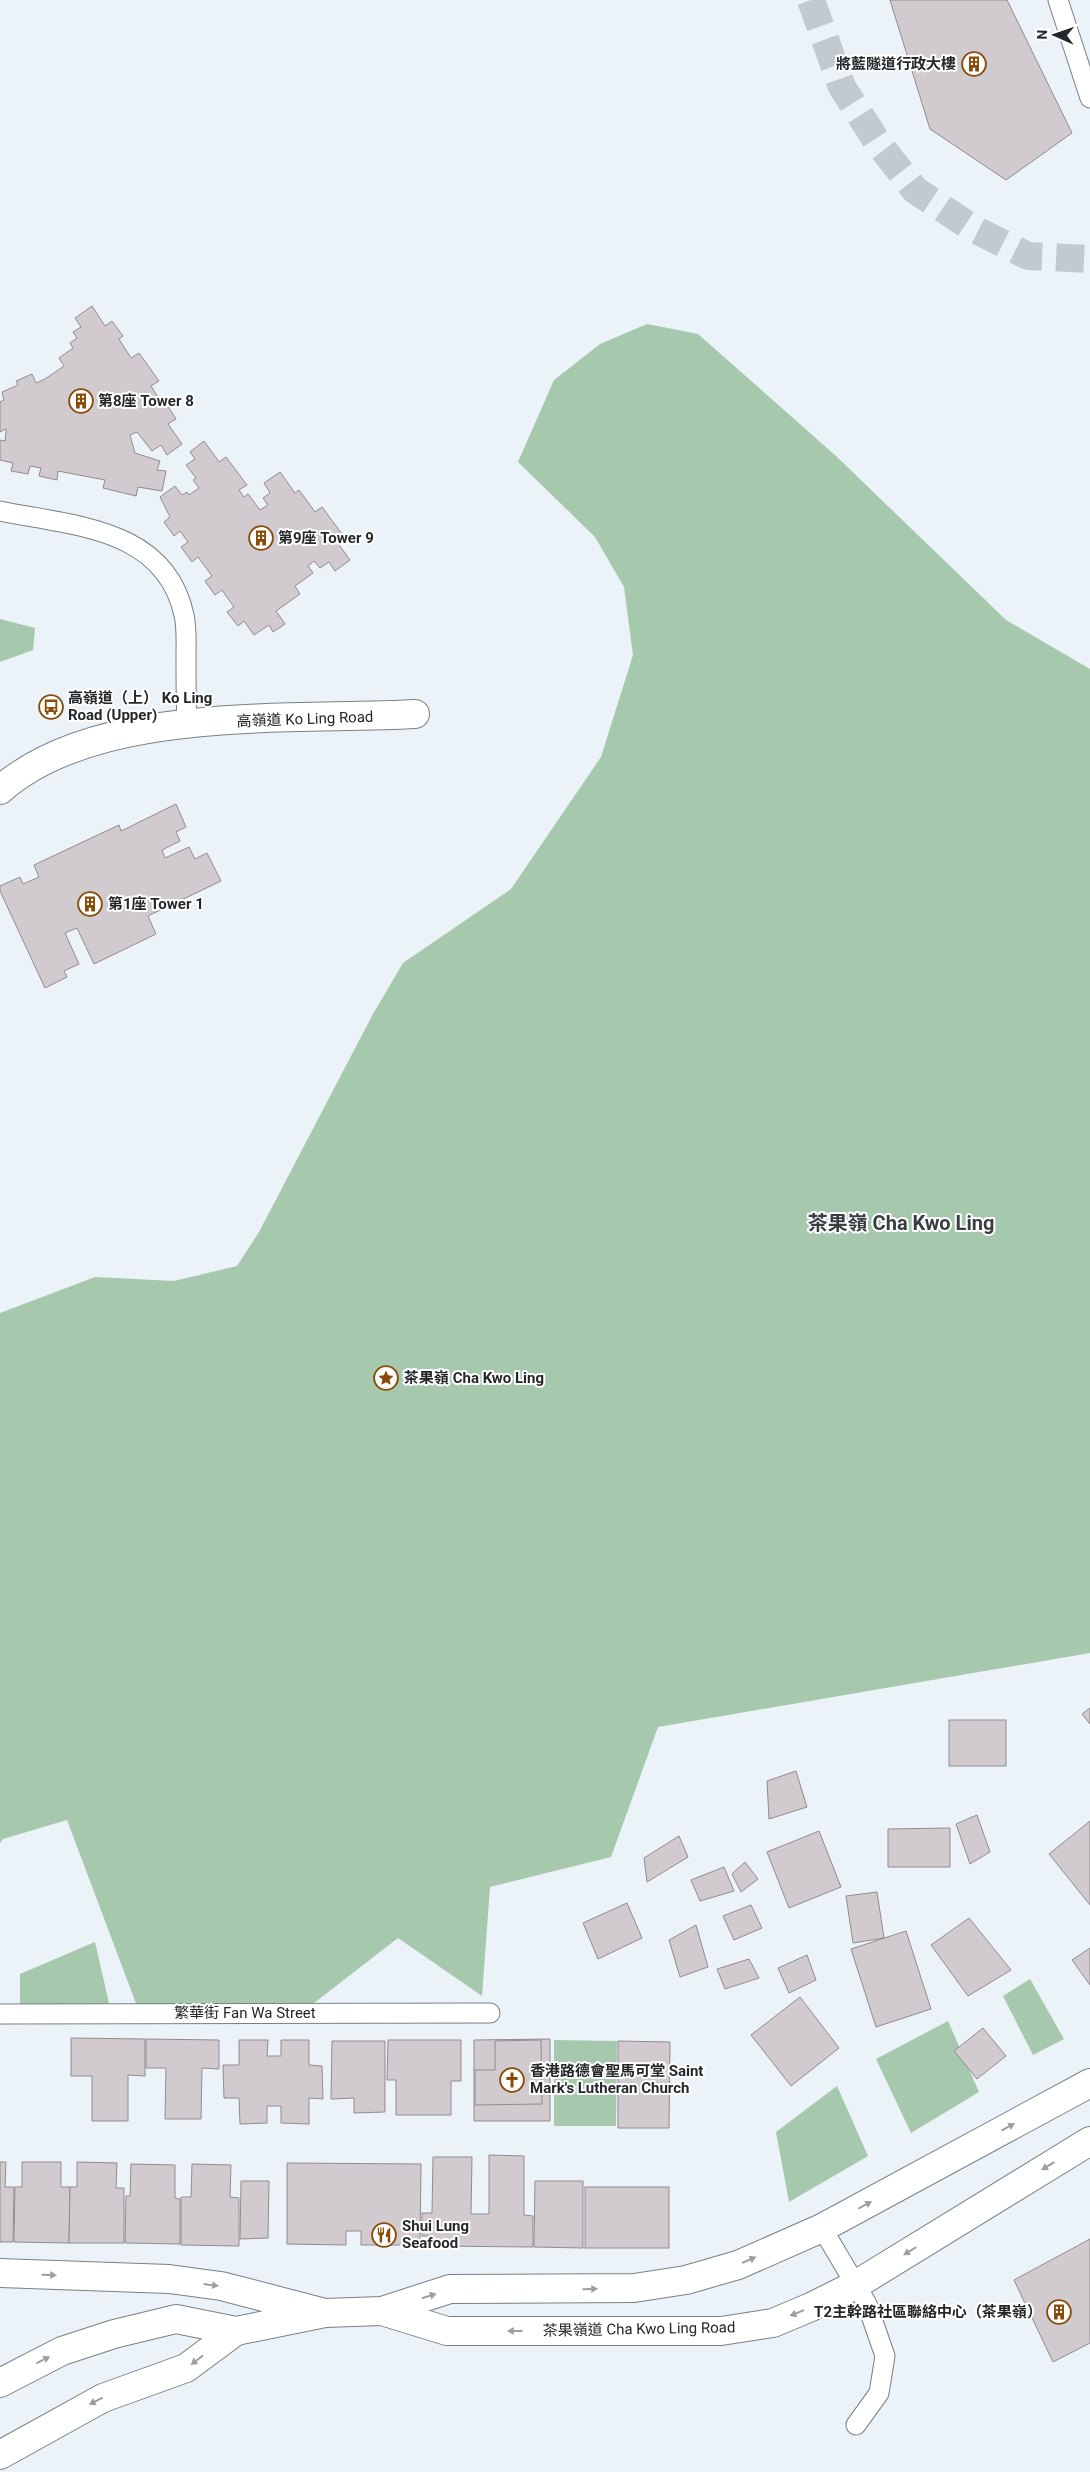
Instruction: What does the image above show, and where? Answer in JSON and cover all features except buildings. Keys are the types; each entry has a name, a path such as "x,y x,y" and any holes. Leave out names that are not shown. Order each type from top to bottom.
{"main road":[{"name":"高嶺道 Ko Ling Road","path":"0,790 34,766 66,750 99,739 187,725 301,716 416,714"},
{"name":"茶果嶺道 Cha Kwo Ling Road","path":"236,2331 325,2313 382,2311 450,2289 634,2288 686,2280 738,2265 822,2228 1090,2083"},
{"name":"茶果嶺道 Cha Kwo Ling Road","path":"382,2311 447,2330 722,2331 773,2323 857,2284 1090,2141"},
{"name":"茶果嶺道 Cha Kwo Ling Road","path":"0,2274 178,2280 221,2286 325,2313"},
{"path":"0,2383 62,2352 114,2334 176,2319 236,2331"},
{"path":"0,2455 103,2398 186,2368 236,2331"}],"lane":[{"path":"1058,0 1090,98"},
{"path":"0,511 108,533 131,542 157,563 168,575 179,597 184,616 187,725"},
{"name":"繁華街 Fan Wa Street","path":"0,2014 490,2013"},
{"path":"822,2228 857,2284 867,2304 885,2356 879,2393 856,2425"}],"green space":[{"path":"647,324 698,334 836,456 1006,620 1090,669 1090,1653 658,1727 611,1857 490,1887 482,1996 398,1938 305,2010 137,2006 67,1820 3,1839 0,1843 0,1313 95,1277 174,1281 237,1266 259,1232 373,1014 403,963 511,889 601,757 633,655 624,587 595,537 518,462 554,380 600,344"},
{"path":"0,619 35,628 33,650 0,662"},
{"path":"95,1942 111,2012 20,2013 20,1974"},
{"path":"1030,1979 1064,2039 1033,2055 1003,1996"},
{"path":"948,2021 979,2092 911,2133 876,2059"},
{"path":"554,2040 617,2041 616,2126 554,2126"},
{"path":"837,2086 868,2156 789,2202 776,2132"}],"tunnel":[{"path":"811,0 842,87 878,143 915,190 972,228 1028,256 1090,259"}],"place":[{"name":"將藍隧道行政大樓","path":"974,64"},
{"name":"第8座 Tower 8","path":"81,401"},
{"name":"第9座 Tower 9","path":"261,538"},
{"name":"高嶺道（上） Ko Ling Road (Upper)","path":"51,707"},
{"name":"第1座 Tower 1","path":"90,904"},
{"name":"茶果嶺 Cha Kwo Ling","path":"386,1378"},
{"name":"香港路德會聖馬可堂 Saint Mark's Lutheran Church","path":"512,2080"},
{"name":"Shui Lung Seafood","path":"384,2235"},
{"name":"T2主幹路社區聯絡中心（茶果嶺）","path":"1059,2312"}],"district":[{"name":"茶果嶺 Cha Kwo Ling","path":"901,1223"}]}
